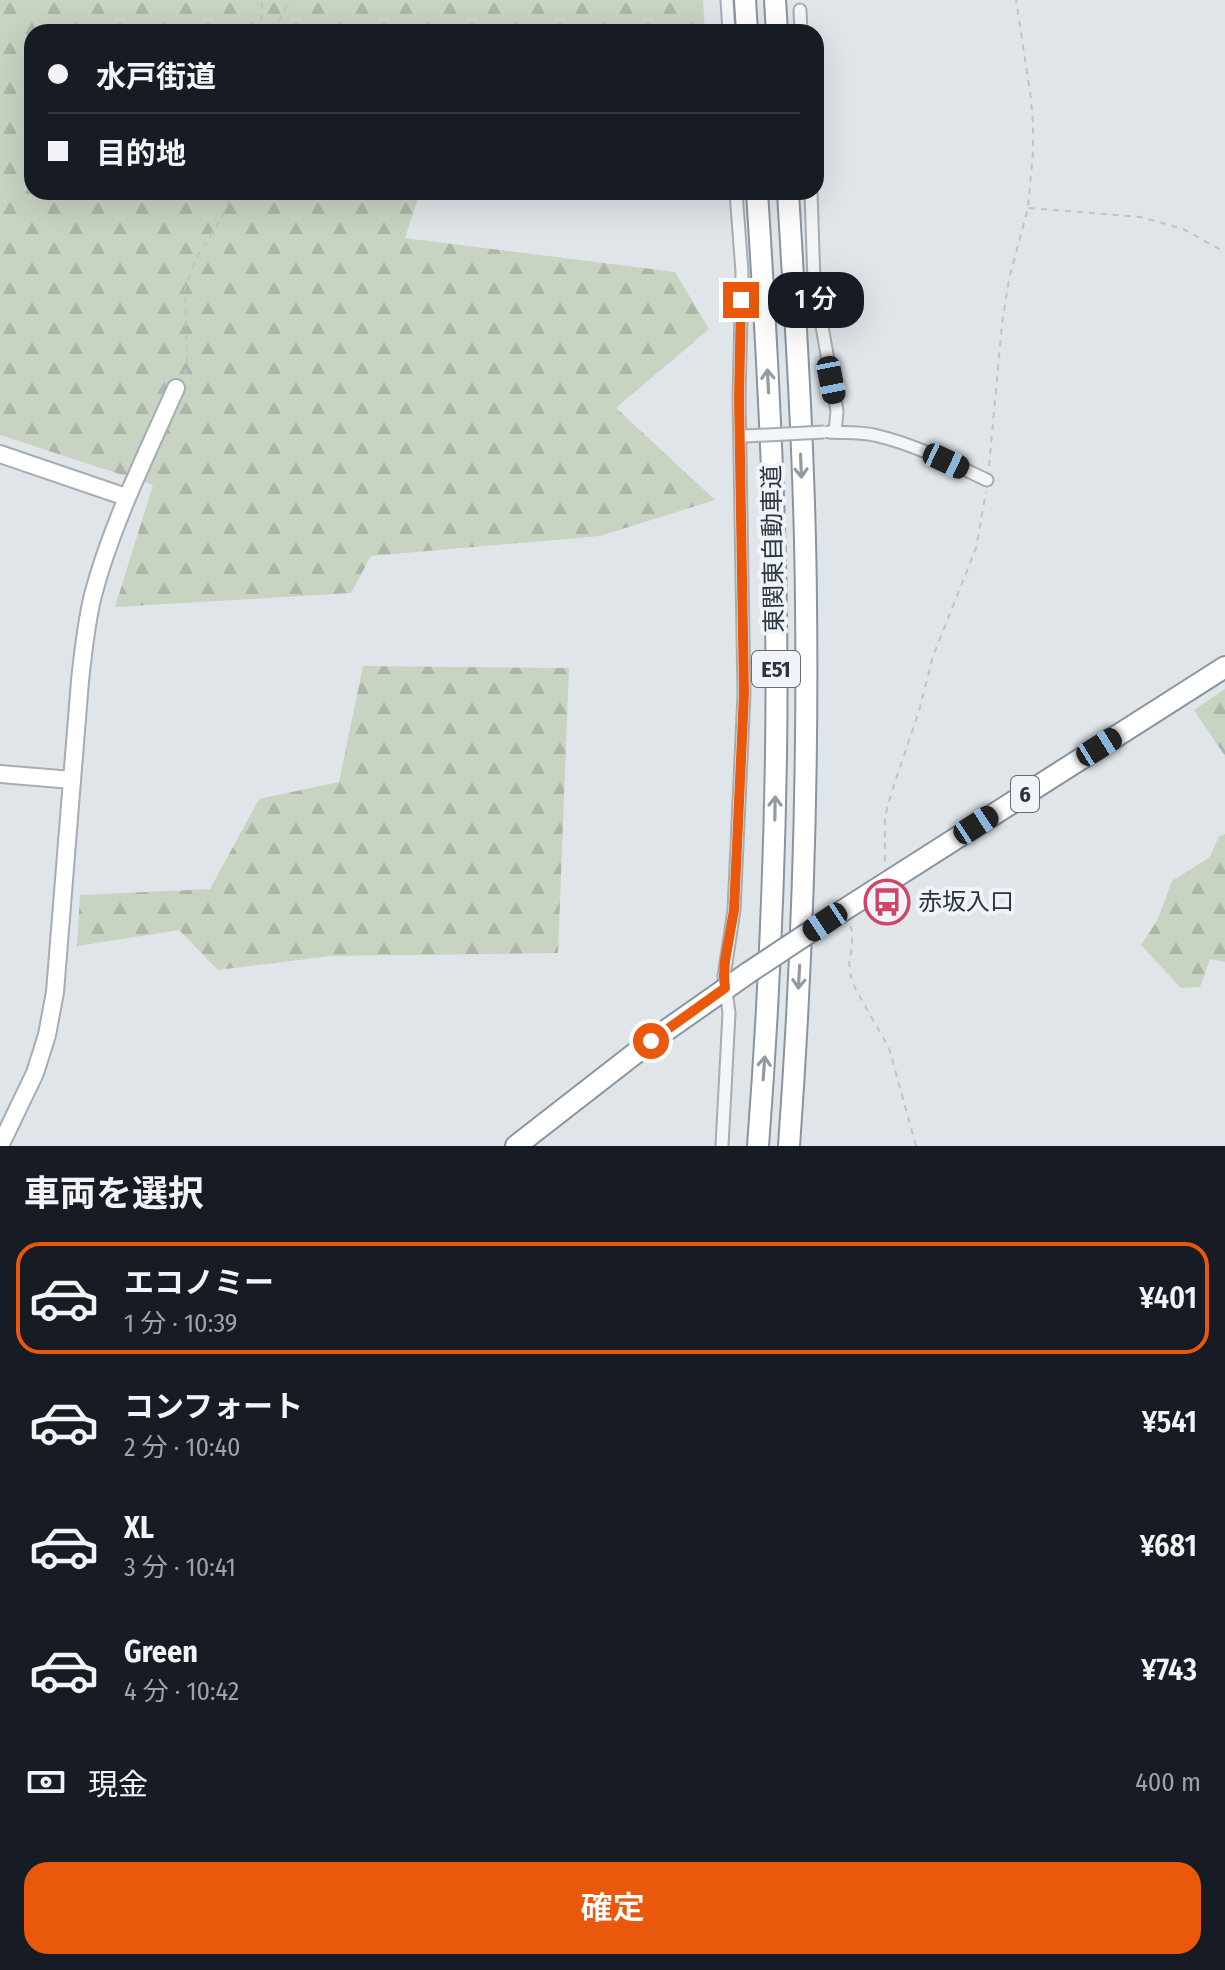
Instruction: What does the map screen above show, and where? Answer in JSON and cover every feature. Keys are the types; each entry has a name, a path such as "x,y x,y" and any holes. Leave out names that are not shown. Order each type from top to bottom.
{"highway":[{"path":"745,0 746,24"},
{"path":"775,0 776,24"},
{"name":"東関東自動車道","path":"757,200 772,489 776,751 772,934 758,1146"},
{"name":"東関東自動車道","path":"788,200 806,601 802,910 789,1146"},
{"name":"6","path":"516,1146 725,988 1225,667"}],"street":[{"path":"727,0 728,24"},
{"path":"800,10 801,24"},
{"path":"722,1146 729,1013 724,976 734,910 744,694 742,272 737,200"},
{"path":"811,200 814,281 837,411 830,432"},
{"path":"0,1146 35,1073 47,1035 55,992 80,681 93,596 126,497 176,388"},
{"path":"743,436 861,433 925,451 987,480"},
{"path":"0,454 126,497"},
{"path":"0,774 72,780"}],"path":[{"path":"261,24 262,0"},
{"path":"276,24 290,0"},
{"path":"887,883 885,817 933,656 976,548 987,480 1002,324 1009,279 1028,208 1033,122 1016,0"},
{"path":"176,388 185,376 187,359 185,288 198,255 229,200"},
{"path":"1028,208 1141,217 1183,229 1225,252"},
{"path":"843,910 852,930 851,977 889,1048 916,1146"}],"green space":[{"path":"0,0 703,0 704,24 24,24 24,200 417,200 405,238 675,272 709,329 616,408 715,500 600,536 371,556 351,593 115,607 153,485 0,435"},
{"path":"363,666 569,668 558,953 331,956 218,970 179,930 77,946 80,895 210,889 259,799 339,782"},
{"path":"1225,689 1225,756 1194,710"},
{"path":"1225,834 1225,962 1210,959 1200,987 1181,988 1141,945 1157,921 1172,881 1210,857 1219,836"}],"place":[{"name":"赤坂入口","path":"887,902"}],"route":[{"path":"651,1041 725,988 725,961 734,910 744,694 739,398 741,300"}]}
